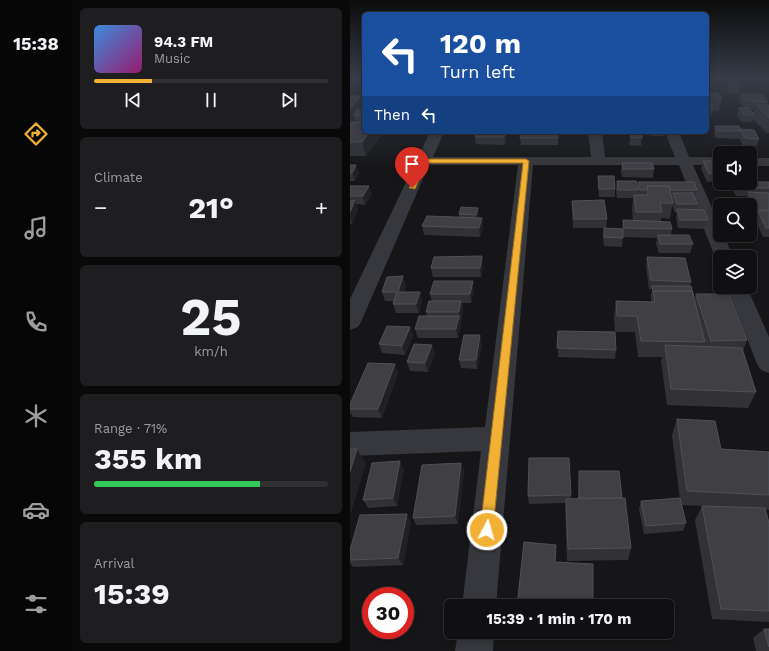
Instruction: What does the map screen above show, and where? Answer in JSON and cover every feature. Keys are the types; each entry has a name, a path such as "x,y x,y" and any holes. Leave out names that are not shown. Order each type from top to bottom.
{"street":[{"path":"350,322 437,134"},
{"path":"595,134 598,160"},
{"path":"673,134 721,250"},
{"path":"425,161 713,161"},
{"path":"480,599 526,161"},
{"path":"757,162 769,162"},
{"path":"739,294 769,364"},
{"path":"350,444 496,439"},
{"path":"474,651 475,639"}],"building":[{"path":"758,107 769,107 769,118"},
{"path":"739,108 749,108 754,115 744,115"},
{"path":"357,110 362,110 362,116 354,116"},
{"path":"350,122 355,122 350,127"},
{"path":"355,122 362,122 362,134 368,134 362,142 350,142 350,127"},
{"path":"715,126 739,126 741,131 717,131"},
{"path":"740,129 754,130 759,139 745,138"},
{"path":"476,134 505,134 504,137 475,137"},
{"path":"521,134 558,134 558,138 520,138"},
{"path":"631,134 642,134 642,138 630,137"},
{"path":"703,161 713,161 713,174 709,174"},
{"path":"622,163 652,163 654,169 623,169"},
{"path":"350,165 356,165 352,173 350,173"},
{"path":"598,176 614,176 615,189 599,189"},
{"path":"617,181 636,181 638,190 618,190"},
{"path":"638,182 694,182 697,190 670,190 669,186 647,186 646,190 640,190"},
{"path":"757,182 769,182 769,188 757,188"},
{"path":"350,186 369,186 363,196 350,196"},
{"path":"647,186 669,186 673,203 660,203 662,212 636,212 634,195 648,195"},
{"path":"748,192 769,193 769,210 757,210 757,198 751,198"},
{"path":"673,193 693,193 697,204 677,204"},
{"path":"355,200 350,212 350,201"},
{"path":"604,200 607,219 574,219 572,201"},
{"path":"461,207 478,208 476,215 459,214"},
{"path":"677,209 704,210 708,220 680,220"},
{"path":"758,211 769,211 769,228 766,228"},
{"path":"427,216 482,218 479,228 422,226"},
{"path":"623,220 670,222 672,229 624,228"},
{"path":"604,228 623,229 623,238 604,237"},
{"path":"658,235 689,235 693,244 660,244"},
{"path":"482,256 480,268 431,268 434,257"},
{"path":"647,257 685,258 691,282 651,280"},
{"path":"403,276 398,292 420,292 416,304 393,304 397,292 382,292 387,277"},
{"path":"434,281 473,281 470,294 430,294"},
{"path":"652,286 691,286 694,297 692,291 653,291"},
{"path":"653,291 692,291 705,342 641,341 637,316 617,316 616,301 655,302"},
{"path":"696,294 729,294 747,340 711,341"},
{"path":"429,301 461,301 459,312 426,312"},
{"path":"419,316 459,316 456,329 415,329"},
{"path":"387,326 410,327 402,346 379,344"},
{"path":"558,331 615,332 616,350 557,348"},
{"path":"464,335 480,335 476,360 459,360"},
{"path":"414,344 432,345 425,363 407,362"},
{"path":"665,345 742,348 756,392 671,389"},
{"path":"368,363 395,364 378,409 350,409 350,404"},
{"path":"677,419 715,421 721,449 769,452 769,495 687,491"},
{"path":"350,449 357,449 350,472"},
{"path":"529,458 569,458 571,495 528,496"},
{"path":"400,461 393,498 363,500 372,463"},
{"path":"461,463 455,516 413,518 422,465"},
{"path":"579,471 619,471 622,498 579,498"},
{"path":"625,498 631,548 568,549 566,499"},
{"path":"680,498 686,523 646,526 641,501"},
{"path":"702,506 765,508 769,523 769,611 721,609"},
{"path":"407,514 398,558 350,560 350,550 360,515"},
{"path":"524,542 556,545 555,562 593,564 593,599 518,599"},
{"path":"764,629 769,629 769,647"}],"route":[{"path":"412,188 425,161 526,161 497,423 487,530"}]}
